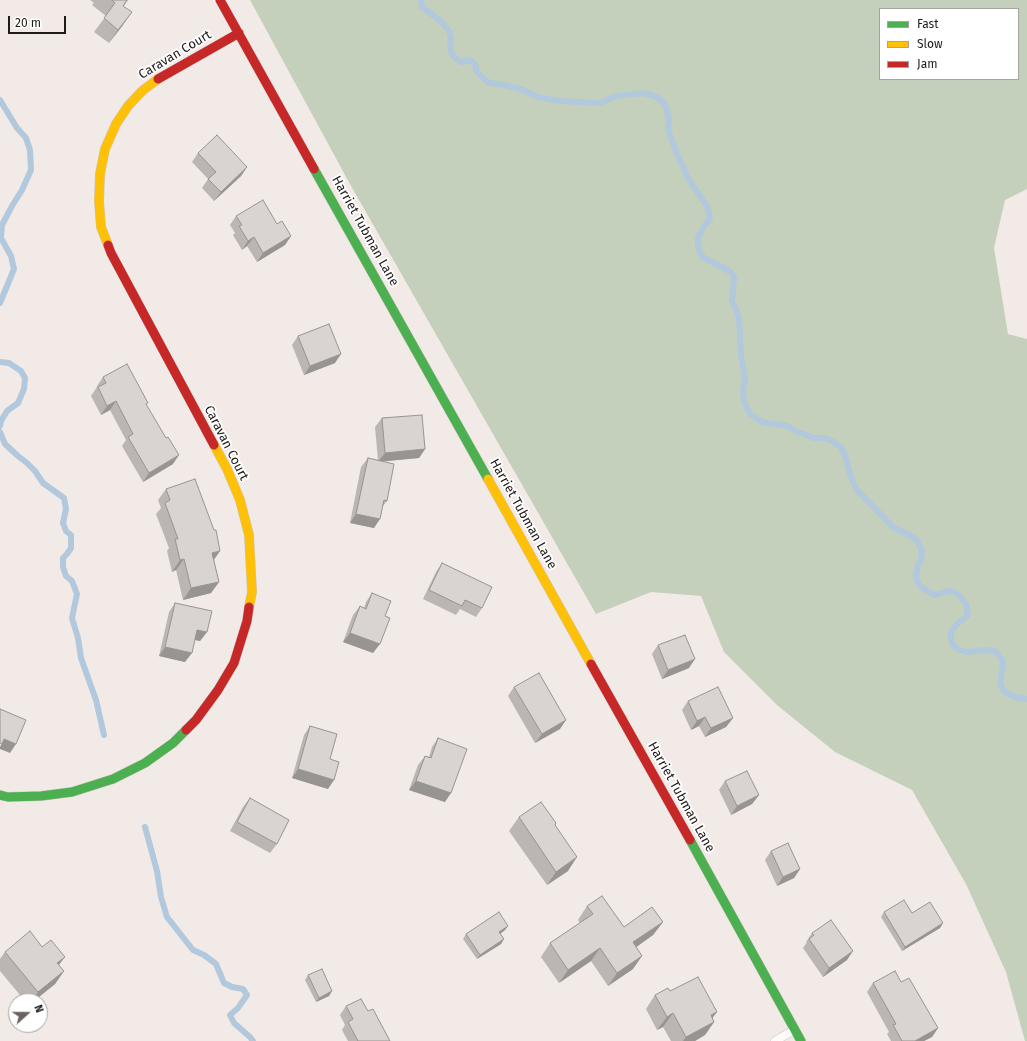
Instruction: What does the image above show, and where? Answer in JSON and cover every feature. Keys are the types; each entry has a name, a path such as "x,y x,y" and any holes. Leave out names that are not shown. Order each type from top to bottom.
{"street":[{"name":"Harriet Tubman Lane","path":"220,0 801,1041"},
{"name":"Caravan Court","path":"0,795 8,797 41,796 72,792 113,779 145,763 173,743 196,720 218,690 234,663 247,621 252,592 249,535 240,500 227,469 111,253 102,227 99,201 100,174 105,149 116,124 128,106 142,91 162,76 239,33"}],"lane":[{"path":"775,1041 795,1030"}],"green space":[{"path":"250,0 1027,0 1027,189 1005,200 994,248 1008,334 1027,339 1027,1041 1025,1041 1006,972 966,884 912,790 835,752 777,705 724,652 701,596 651,592 596,614 351,186"}],"building":[{"path":"112,0 127,0 123,6 132,12 118,30 104,18 115,3"},
{"path":"217,135 247,167 221,192 208,179 216,172 198,153"},
{"path":"263,200 277,224 282,221 291,236 263,253 254,237 248,241 239,226 242,225 236,216"},
{"path":"329,324 341,354 310,366 298,336"},
{"path":"127,364 148,403 146,404 166,438 168,437 179,455 149,473 128,437 133,434 116,401 107,406 98,387 106,383 103,377"},
{"path":"422,415 425,449 385,453 382,418"},
{"path":"368,458 394,464 387,501 384,500 380,519 356,514"},
{"path":"195,479 214,530 216,530 220,551 212,553 219,582 191,588 184,559 180,560 175,539 178,539 165,503 170,500 166,489"},
{"path":"442,563 492,587 482,608 465,600 462,606 429,590"},
{"path":"372,593 391,601 385,616 390,618 380,644 350,633 360,606 366,609"},
{"path":"175,603 212,611 207,632 197,630 192,653 165,647"},
{"path":"685,635 695,659 668,670 658,645"},
{"path":"539,673 566,720 542,734 514,687"},
{"path":"718,687 733,718 711,728 705,717 697,721 688,701"},
{"path":"0,709 26,720 16,744 4,739 2,744 0,743"},
{"path":"310,726 337,734 330,759 339,762 334,780 298,769"},
{"path":"438,738 467,749 451,793 416,781 425,756 431,758"},
{"path":"747,771 759,795 737,806 725,781"},
{"path":"250,798 289,820 277,844 237,822"},
{"path":"541,802 577,857 556,872 519,817"},
{"path":"788,843 800,869 783,877 771,851"},
{"path":"602,896 624,927 652,907 663,922 633,942 642,956 617,973 600,948 568,970 550,943 593,914 587,906"},
{"path":"904,900 912,913 930,902 943,923 905,947 884,912"},
{"path":"499,912 508,926 499,932 504,939 480,955 466,934"},
{"path":"831,920 853,951 829,968 809,939 814,935 812,933"},
{"path":"30,931 42,947 51,940 65,957 57,963 64,971 38,992 5,952"},
{"path":"322,969 332,991 319,998 308,975"},
{"path":"895,971 901,982 909,978 938,1028 915,1041 902,1041 893,1025 896,1024 873,983"},
{"path":"698,977 717,1012 711,1015 714,1022 686,1037 673,1013 667,1017 655,995 668,988 670,991"},
{"path":"361,999 368,1011 373,1009 390,1041 358,1041 348,1022 353,1019 346,1006"}],"waterway":[{"path":"421,0 422,7 442,22 449,31 451,39 450,48 453,56 461,62 470,60 475,64 477,72 489,83 521,89 538,97 559,101 600,103 616,96 643,93 657,97 665,104 669,119 668,130 677,154 689,180 707,206 710,219 704,226 698,238 698,248 703,257 731,272 734,277 732,301 739,317 741,356 745,378 743,391 745,404 750,414 762,422 787,426 814,438 827,438 841,447 856,489 893,527 917,540 922,551 921,559 917,568 916,579 920,586 934,595 950,591 958,594 966,604 968,615 956,625 950,634 953,645 957,649 967,652 985,650 995,651 1003,661 1000,685 1005,692 1015,697 1027,699"},
{"path":"0,100 17,128 26,138 30,150 31,170 22,190 2,225 1,238 11,256 14,269 0,303"},
{"path":"0,362 9,363 21,371 25,378 24,389 18,403 7,411 1,421 0,426"},
{"path":"0,432 5,444 35,471 43,483 64,498 66,509 63,523 66,531 71,535 71,548 63,558 63,567 66,576 72,581 77,594 72,618 78,638 81,658 96,700 104,735"},
{"path":"145,827 157,871 161,897 167,917 193,950 204,955 216,964 224,983 232,987 243,989 247,995 238,1008 230,1015 234,1023 253,1041"}],"traffic: fast":[{"path":"314,169 488,479"},
{"path":"0,795 8,797 41,796 72,792 113,779 145,763 173,743 186,730"},
{"path":"690,840 801,1041"}],"traffic: slow":[{"path":"108,245 101,227 99,201 100,174 105,149 116,124 128,106 142,91 158,79"},
{"path":"214,445 227,469 240,500 249,535 252,592 249,607"},
{"path":"488,479 591,664"}],"traffic: jam":[{"path":"220,0 314,169"},
{"path":"158,79 239,33"},
{"path":"108,245 214,445"},
{"path":"186,730 196,720 218,690 234,663 247,621 249,607"},
{"path":"591,664 690,840"}]}
